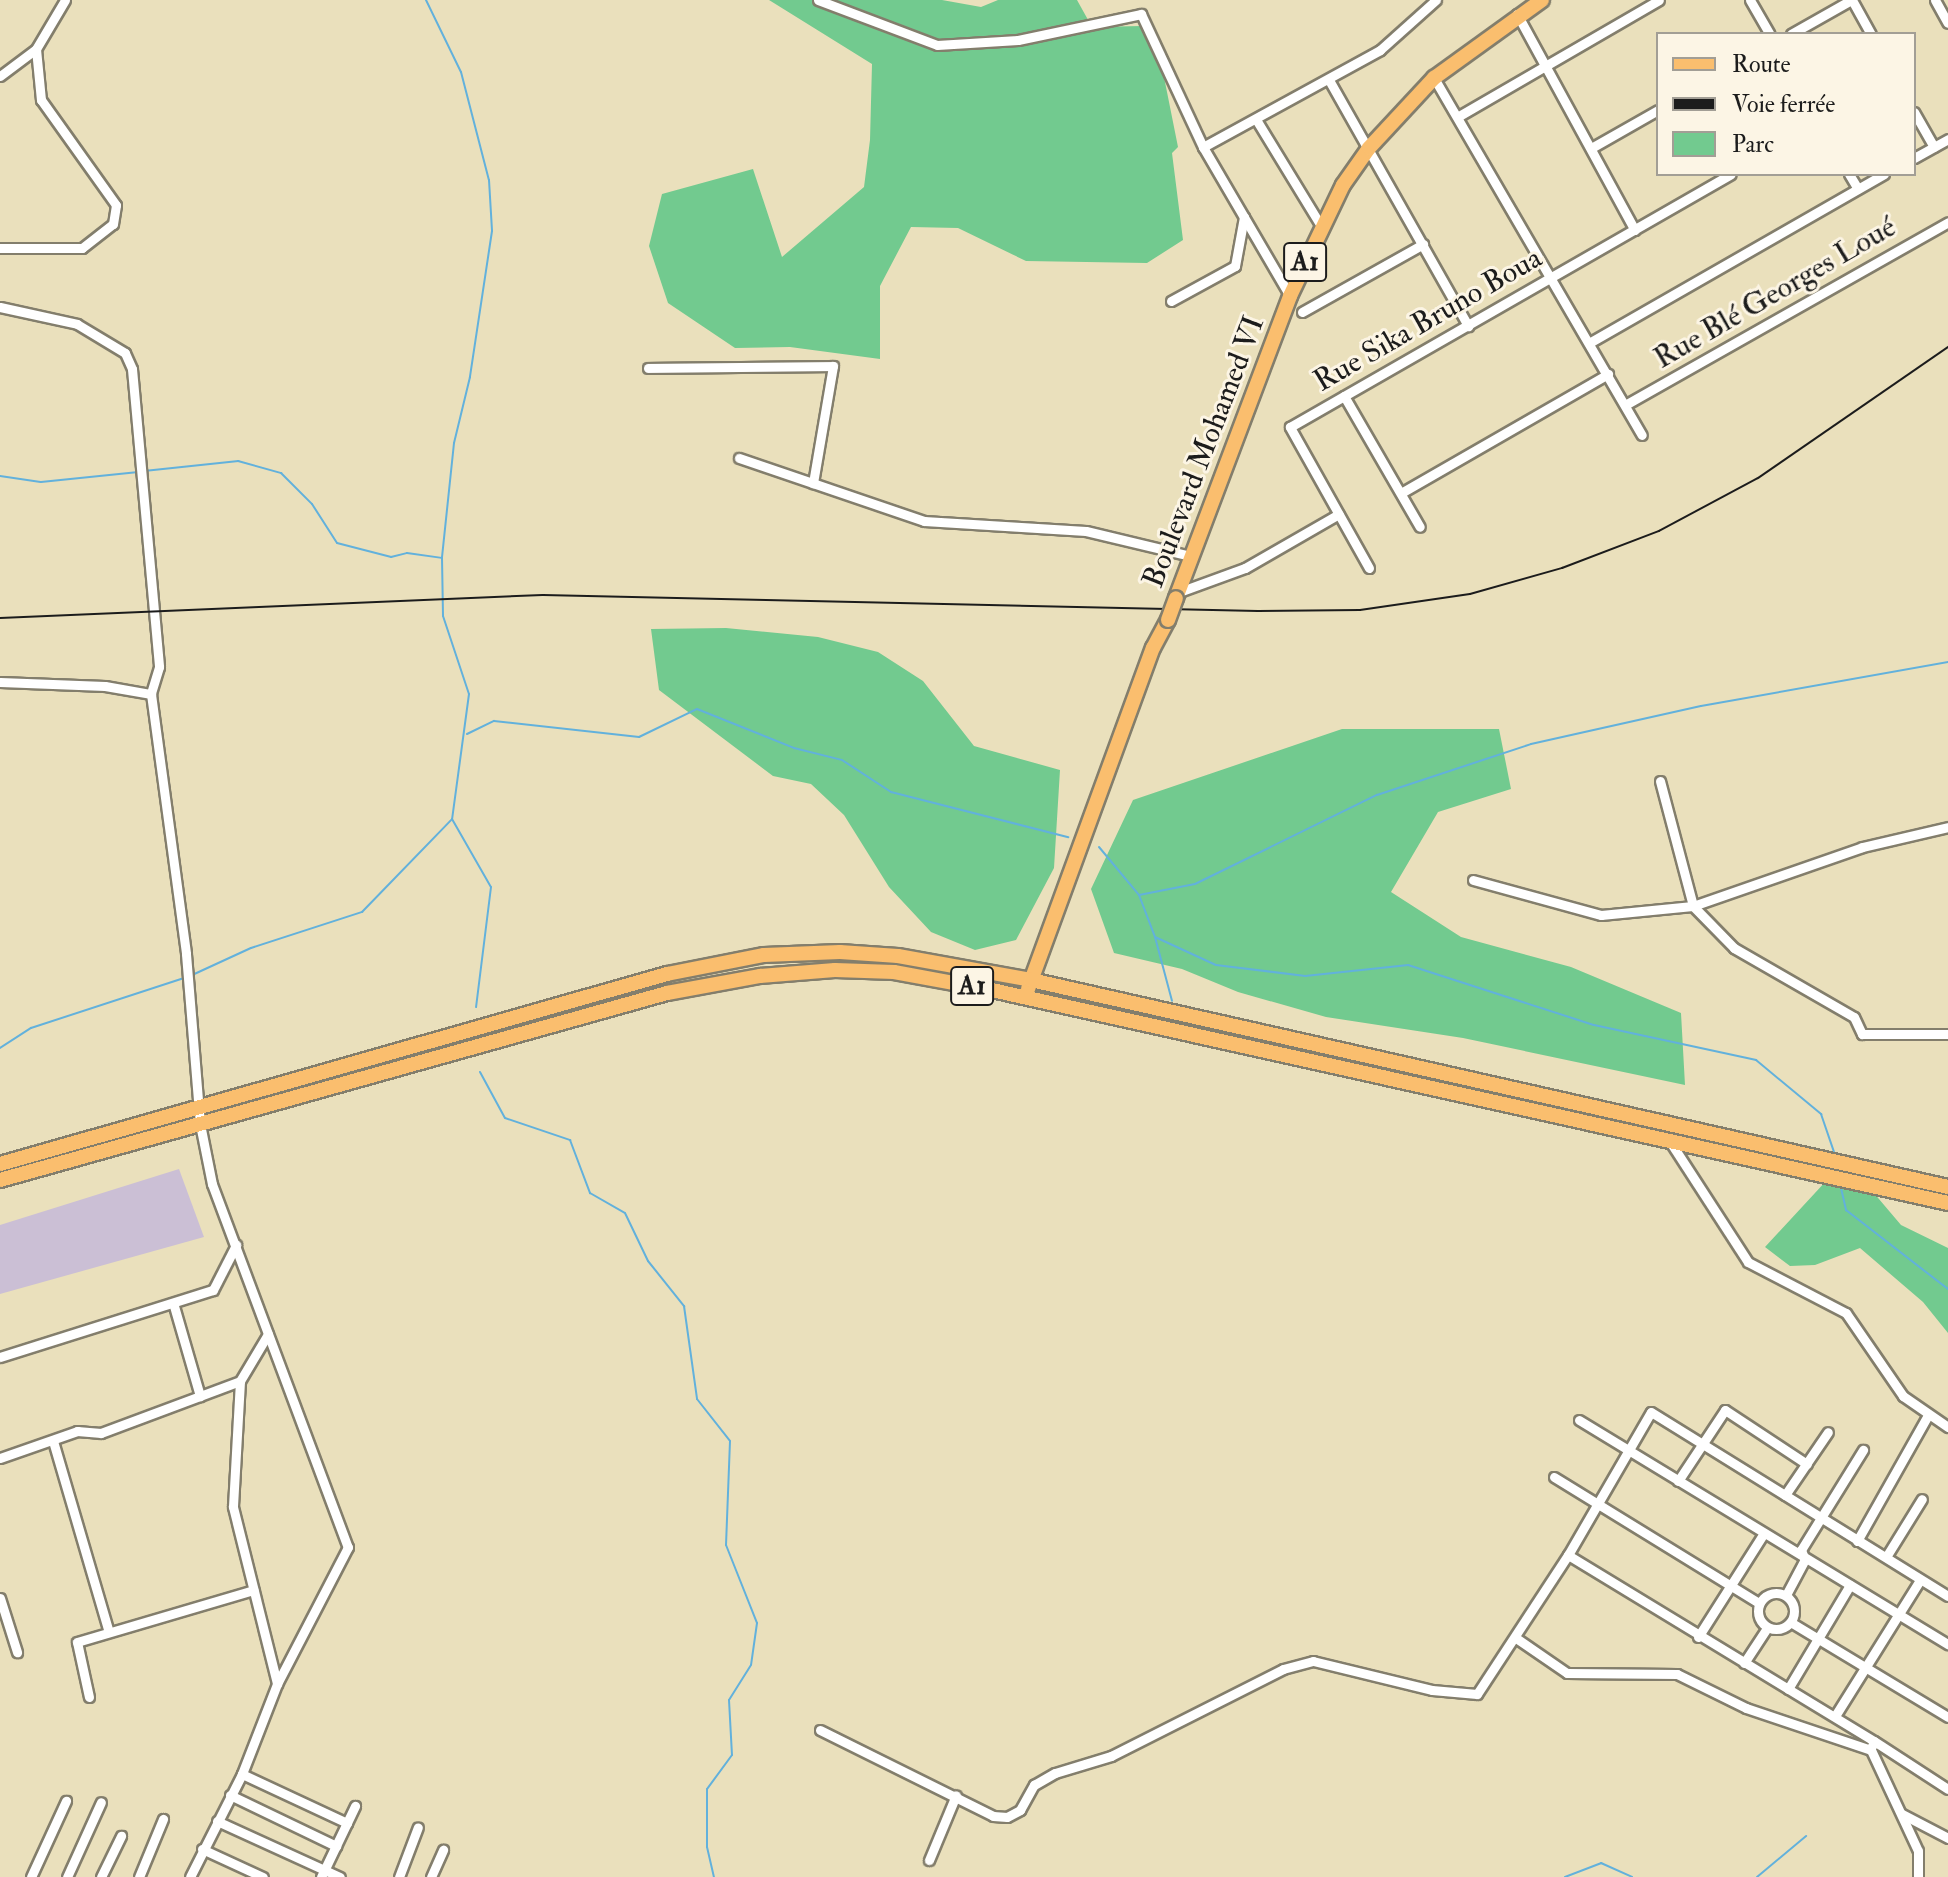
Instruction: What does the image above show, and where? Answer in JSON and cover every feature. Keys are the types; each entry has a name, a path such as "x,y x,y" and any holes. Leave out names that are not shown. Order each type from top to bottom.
{"main road":[{"name":"Boulevard Mohamed VI","path":"1026,997 1153,648 1178,595 1190,556 1290,296 1321,226 1369,148 1434,78 1517,14 1542,0"},
{"name":"A1","path":"0,1164 200,1104 667,974 764,955 898,956 1031,980 1948,1187"},
{"name":"A1","path":"0,1180 711,982 835,970 894,972 1026,997 1948,1203"}],"street":[{"path":"0,76 36,49 65,0"},
{"path":"818,0 937,45 1018,40 1141,14 1203,147 1290,296"},
{"path":"1203,147 1257,121 1380,50 1436,0"},
{"path":"1459,116 1659,0"},
{"path":"1750,0 1769,32"},
{"path":"1795,32 1852,0 1870,32"},
{"path":"1935,0 1948,23"},
{"path":"1517,14 1593,147 1635,230"},
{"path":"0,248 82,248 113,224 116,205 41,100 36,49"},
{"path":"1434,78 1459,116 1642,435"},
{"path":"1329,80 1468,326"},
{"path":"1593,147 1656,111"},
{"path":"1916,116 1934,147"},
{"path":"1257,121 1321,226"},
{"path":"1916,157 1948,139"},
{"name":"Rue Sika Bruno Boua","path":"1369,568 1290,427 1728,176"},
{"path":"1850,176 1858,189"},
{"path":"1589,343 1881,176"},
{"path":"1171,301 1235,266 1244,217"},
{"name":"Rue Blé Georges Loué","path":"1625,405 1948,222"},
{"path":"1302,312 1423,244"},
{"path":"0,307 77,324 125,353 132,369 159,667 151,694 186,954 200,1124 212,1184 348,1547 277,1684 242,1774 190,1877"},
{"path":"648,368 833,366 813,483"},
{"path":"1401,493 1608,374"},
{"path":"1344,396 1420,527"},
{"path":"739,458 924,521 1086,531 1190,556"},
{"path":"1178,595 1245,568 1339,514"},
{"path":"0,682 105,686 151,694"},
{"path":"1660,781 1693,906 1734,948 1854,1017 1862,1034 1948,1034"},
{"path":"1473,880 1601,915 1693,906 1862,847 1948,827"},
{"path":"1669,1140 1748,1262 1846,1313 1865,1334 1894,1386 1928,1415 1948,1427"},
{"path":"0,1357 174,1306 213,1290 236,1245"},
{"path":"174,1306 200,1396"},
{"path":"268,1334 240,1381 233,1507 277,1684"},
{"path":"0,1458 77,1431 101,1433 240,1381"},
{"path":"1678,1481 1725,1410 1807,1464"},
{"path":"820,1730 993,1816 1007,1817 1020,1810 1034,1785 1055,1773 1111,1756 1283,1669 1313,1661 1432,1690 1477,1694 1568,1555 1651,1412 1948,1596"},
{"path":"1857,1541 1928,1415"},
{"path":"1579,1420 1948,1644"},
{"path":"1785,1495 1828,1432"},
{"path":"53,1441 109,1632"},
{"path":"1805,1560 1801,1550 1863,1450"},
{"path":"1554,1477 1759,1603"},
{"path":"1886,1557 1922,1499"},
{"path":"1698,1637 1764,1533"},
{"path":"1568,1555 1698,1637 1835,1716 1873,1746 1948,1789"},
{"path":"1786,1595 1805,1560"},
{"path":"1835,1716 1920,1580"},
{"path":"1788,1689 1850,1585"},
{"path":"89,1697 75,1645 109,1632 254,1590"},
{"path":"1771,1593 1786,1595 1795,1608 1792,1623 1780,1630 1767,1628 1758,1617 1759,1603 1771,1593"},
{"path":"0,1598 17,1652"},
{"path":"1792,1623 1820,1637 1948,1717"},
{"path":"1744,1663 1767,1628"},
{"path":"1516,1638 1567,1673 1677,1674 1746,1708 1873,1746"},
{"path":"1873,1746 1918,1851 1918,1877"},
{"path":"242,1774 347,1823"},
{"path":"230,1795 336,1846"},
{"path":"929,1860 956,1795"},
{"path":"31,1877 66,1801"},
{"path":"67,1877 101,1802"},
{"path":"323,1873 355,1806"},
{"path":"1902,1814 1948,1838"},
{"path":"139,1877 163,1819"},
{"path":"217,1821 323,1873 340,1877"},
{"path":"399,1877 418,1827"},
{"path":"101,1877 121,1836"},
{"path":"202,1849 263,1877"},
{"path":"431,1877 443,1850"}],"shaded area":[{"path":"179,1169 204,1237 0,1294 0,1225"}],"green space":[{"path":"769,0 942,0 981,7 998,0 1077,0 1092,27 1142,26 1161,62 1178,147 1172,153 1183,240 1147,263 1026,261 958,228 911,227 880,286 880,359 790,347 735,348 668,303 649,246 662,194 753,169 782,257 864,187 870,140 872,64"},
{"path":"726,628 818,637 878,652 923,681 974,746 1060,770 1054,868 1016,940 975,950 931,932 889,887 844,815 811,784 773,776 659,690 651,629"},
{"path":"1342,729 1499,729 1511,789 1438,812 1391,892 1461,937 1571,967 1681,1013 1685,1085 1463,1038 1326,1017 1238,992 1182,969 1114,953 1091,889 1133,800"},
{"path":"1827,1180 1873,1192 1901,1225 1948,1248 1948,1333 1923,1302 1860,1248 1815,1265 1790,1266 1765,1247"}],"waterway":[{"path":"426,0 461,72 489,180 492,231 470,377 454,443 442,558 443,616 469,694 452,819 491,887 476,1007"},
{"path":"144,471 238,461 281,473 312,504 337,543 391,557 407,553 442,558"},
{"path":"0,476 41,482 138,472"},
{"path":"1139,895 1195,884 1377,795 1531,744 1701,706 1948,662"},
{"path":"467,734 494,721 639,737 697,709 794,748 842,760 891,792 1068,837"},
{"path":"190,976 251,948 362,912 452,819"},
{"path":"1099,847 1139,895 1155,937 1216,965 1305,976 1408,965 1594,1025 1756,1060 1821,1114 1834,1152"},
{"path":"1155,937 1172,1001"},
{"path":"0,1048 31,1028 184,978"},
{"path":"480,1072 505,1118 570,1140 590,1193 625,1213 648,1261 684,1306 697,1399 730,1441 726,1545 757,1623 751,1665 729,1700 732,1755 707,1789 707,1847 714,1877"},
{"path":"1841,1188 1846,1210 1948,1289"},
{"path":"1757,1877 1806,1836"},
{"path":"1565,1877 1601,1863 1632,1877"}],"railway":[{"path":"0,618 543,595 1258,611 1360,610 1470,594 1562,568 1659,531 1758,478 1948,347"}]}
